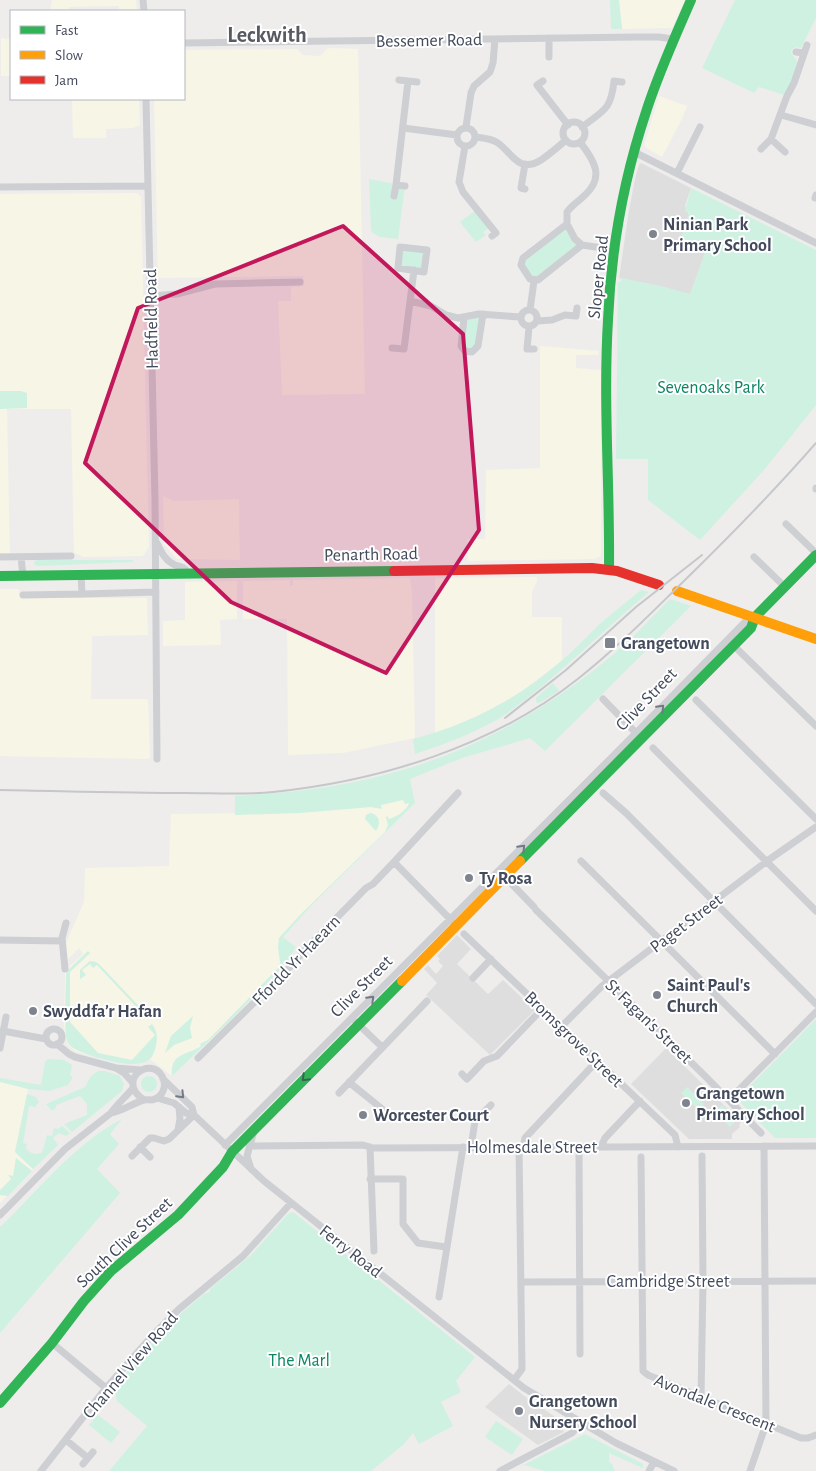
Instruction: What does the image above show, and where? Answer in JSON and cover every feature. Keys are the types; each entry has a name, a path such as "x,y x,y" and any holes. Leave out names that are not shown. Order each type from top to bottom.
{"street":[{"name":"Sloper Road","path":"609,570 607,379 611,283 634,152 673,39 691,0"},
{"name":"Bessemer Road","path":"185,43 659,37 673,39"},
{"path":"549,38 549,57"},
{"path":"466,128 474,86 490,72 494,63 495,39"},
{"path":"761,149 771,139 808,45"},
{"path":"796,52 804,53"},
{"path":"399,80 416,82"},
{"path":"394,196 408,81"},
{"path":"543,81 538,85 568,124"},
{"path":"582,127 608,106 612,97 614,81 622,82"},
{"name":"Hadfield Road","path":"146,100 156,540 157,759"},
{"path":"781,115 816,125"},
{"path":"575,123 582,127 584,136 580,142 573,144 566,140 563,133 568,124 575,123"},
{"path":"403,128 457,135"},
{"path":"466,128 472,130 475,137 472,143 465,146 459,143 457,135 460,130 466,128"},
{"path":"677,172 700,128"},
{"path":"475,137 494,141 511,157 524,164 541,160 566,140"},
{"path":"771,139 785,152"},
{"path":"580,142 593,160 595,179 587,194 567,212 567,224 582,245 616,250"},
{"path":"465,146 459,182 463,192 496,234 492,236"},
{"path":"634,152 816,243"},
{"path":"524,164 521,188 525,189"},
{"path":"396,185 404,186"},
{"path":"0,187 147,186"},
{"path":"534,281 522,269 521,262 567,224"},
{"path":"483,232 490,226"},
{"path":"534,281 541,278 582,245"},
{"path":"400,247 427,250 424,272 414,270 398,268 400,247"},
{"path":"392,348 404,349 414,270"},
{"path":"530,310 534,281"},
{"path":"151,296 177,294 214,284 300,282"},
{"path":"410,302 432,306 453,317 464,318 473,314 520,317"},
{"path":"537,321 535,312 530,310 524,311 520,317 522,324 529,327 537,321 552,320 565,315 576,316 577,308"},
{"path":"464,318 461,346 465,351 472,352 478,346 483,314"},
{"path":"529,327 527,349 534,349"},
{"path":"786,524 816,554"},
{"path":"156,540 166,559 173,564 183,567 189,573"},
{"name":"Clive Street","path":"229,1148 730,642 751,628 755,618 816,554"},
{"path":"0,557 71,556"},
{"path":"21,557 23,576"},
{"path":"754,557 784,587"},
{"name":"Penarth Road","path":"0,576 458,569 609,570 668,588 816,639"},
{"path":"81,574 82,594"},
{"path":"23,595 156,592"},
{"path":"730,642 815,723"},
{"path":"603,698 639,736"},
{"path":"696,700 816,819"},
{"name":"Clive Street","path":"453,922 505,877 639,736"},
{"path":"653,748 816,911"},
{"name":"Ffordd Yr Haearn","path":"198,1058 366,888 373,884 458,793"},
{"path":"603,793 626,813 816,1004"},
{"name":"Paget Street","path":"561,1027 608,981 662,942 766,861 816,827"},
{"path":"581,861 775,1054"},
{"path":"394,862 453,922"},
{"name":"St Fagan's Street","path":"505,877 761,1133"},
{"path":"64,969 62,942 66,923"},
{"name":"Bromsgrove Street","path":"464,934 676,1135 678,1147"},
{"path":"0,940 62,942"},
{"path":"473,978 491,959"},
{"path":"339,1093 427,1001"},
{"path":"462,1074 467,1079 484,1061 497,1056 542,1009"},
{"path":"729,1100 816,1012"},
{"path":"0,1048 6,1017"},
{"path":"355,1021 382,1047"},
{"name":"Clive Street","path":"229,1148 254,1130 355,1021"},
{"path":"4,1031 46,1039 50,1043 57,1044 62,1036 56,1029 52,1029 48,1032 46,1039"},
{"name":"Ferry Road","path":"57,1044 75,1058 116,1068 141,1070 150,1068 156,1070 192,1107 194,1115 251,1169 514,1380 537,1397 616,1443 674,1471"},
{"path":"514,1380 522,1369 521,1147 524,1138 597,1061"},
{"path":"116,1068 124,1073 137,1095 144,1100"},
{"path":"0,1215 66,1149 112,1113 116,1106 127,1097 136,1075 141,1070"},
{"path":"112,1113 144,1100 157,1098 164,1089 164,1079"},
{"path":"349,1082 390,1116"},
{"name":"Ferry Road","path":"157,1098 170,1101 186,1114 194,1115"},
{"path":"602,1147 605,1138 640,1101"},
{"path":"472,1148 475,1121 490,1105"},
{"path":"178,1130 179,1107"},
{"path":"132,1156 150,1138 167,1140 194,1115"},
{"name":"Clive Street","path":"251,1169 248,1156 254,1130"},
{"name":"Holmesdale Street","path":"249,1146 363,1145 370,1147 463,1148 816,1146"},
{"path":"750,1471 766,1424 764,1146"},
{"path":"140,1147 150,1157"},
{"path":"370,1147 374,1251"},
{"path":"579,1147 580,1354"},
{"name":"South Clive Street","path":"0,1403 111,1271 178,1215 223,1167 229,1148"},
{"path":"439,1297 463,1148"},
{"path":"701,1397 703,1281 702,1156"},
{"path":"641,1157 641,1282"},
{"path":"370,1179 403,1180 403,1224 418,1243 446,1247"},
{"name":"Channel View Road","path":"41,1471 106,1388 162,1326 243,1256 291,1203"},
{"name":"Cambridge Street","path":"521,1282 816,1281"},
{"name":"Avondale Crescent","path":"641,1282 643,1371 648,1375 801,1438 808,1438 816,1434"},
{"path":"52,1343 106,1388"},
{"path":"500,1471 514,1468 572,1433 581,1423"},
{"path":"66,1440 88,1458"},
{"path":"649,1471 654,1462"}],"highlighted area":[{"path":"343,226 463,334 479,530 386,673 231,602 85,463 138,308"}],"shaded area":[{"path":"52,0 136,0 137,10 119,10 119,6 69,7 69,10 50,10"},
{"path":"619,0 685,0 672,28 622,29"},
{"path":"1,38 10,39 10,76 1,76"},
{"path":"328,48 358,49 365,394 282,395 278,301 291,301 291,287 304,286 303,276 158,278 154,100 185,100 185,50 297,49 303,55 320,56"},
{"path":"659,96 687,106 662,157 644,145"},
{"path":"72,100 139,100 140,125 133,128 106,129 106,138 73,138"},
{"name":"Ninian Park Primary School","path":"641,163 691,188 685,206 705,253 690,295 664,287 619,278 629,210 635,179"},
{"path":"137,193 141,197 149,547 143,556 84,557 74,553 71,409 7,409 10,553 0,553 0,194"},
{"path":"540,346 599,351 598,355 576,355 576,368 601,370 601,556 594,559 468,561 467,539 485,539 486,470 540,468"},
{"path":"163,496 174,501 239,499 240,560 177,559 164,544"},
{"path":"537,577 532,592 532,617 562,617 562,661 486,718 435,737 435,578"},
{"path":"410,578 412,591 415,738 343,753 288,755 287,619 243,619 243,581 290,580 290,586 293,585 293,580"},
{"path":"237,581 237,619 220,620 221,645 163,646 163,621 185,620 185,582"},
{"path":"0,589 19,589 20,598 147,598 148,635 92,636 91,699 148,699 150,758 0,756"},
{"path":"413,795 415,803 310,907 283,937 296,947 287,962 231,1020 172,1076 150,1059 139,1063 127,1064 75,1051 68,1045 64,1027 65,974 66,970 83,954 79,948 67,960 66,943 84,902 85,868 169,866 171,814 249,813"},
{"path":"457,935 471,949 457,964 488,994 503,980 535,1010 490,1055 426,995 437,983 424,969 428,965 436,974 443,966 438,961 440,959 437,956"},
{"name":"Grangetown Primary School","path":"666,1048 741,1122 740,1127 732,1134 732,1139 689,1139 631,1084"},
{"path":"0,1080 29,1086 15,1152 33,1169 0,1203"},
{"name":"Grangetown Nursery School","path":"509,1384 554,1416 564,1432 538,1445 485,1407"}],"green space":[{"path":"610,0 619,0 622,29 611,29"},
{"path":"735,0 816,0 816,18 801,48 796,47 791,50 797,62 793,80 785,95 759,87 754,93 702,68"},
{"path":"369,179 405,186 398,239 380,237 371,230"},
{"name":"Sevenoaks Park","path":"691,188 816,250 816,405 764,470 700,540 648,500 648,459 616,459 618,282 621,282 621,278 690,294 705,253 679,245 689,213 685,211"},
{"path":"477,209 491,227 483,232 486,235 476,242 460,222"},
{"path":"567,224 582,245 534,281 521,262"},
{"path":"400,247 427,250 424,272 398,268"},
{"path":"483,314 477,348 463,349 464,318"},
{"path":"0,391 21,391 27,393 27,408 0,409"},
{"path":"36,560 133,560 133,562 38,566 34,563"},
{"path":"641,590 649,592 561,670 506,714 462,737 415,754 413,739 473,718 528,687 566,657 600,624"},
{"path":"670,599 691,606 545,751 530,738 462,758 410,779 415,803 310,907 283,937 296,947 287,962 231,1020 172,1076 172,1068 177,1059 208,1040 279,967 279,938 301,914 385,832 388,825 386,817 389,819 398,815 406,809 409,803 405,804 403,800 381,805 382,809 371,807 300,813 235,815 235,796 300,791 364,780 406,769 462,749 517,721 569,689 623,646"},
{"path":"553,683 559,691 539,703 536,702 536,698"},
{"path":"370,813 378,817 379,820 376,831 365,819 366,815"},
{"path":"88,951 90,953 70,972 70,1022 98,1053 132,1060 155,1035 148,1027 152,1024 156,1032 157,1042 153,1054 147,1061 133,1064 115,1062 86,1054 71,1047 68,1043 65,1020 66,975 67,971"},
{"path":"90,961 100,965 150,1018 148,1019 97,965 93,968 90,964 82,970 86,975 80,979 80,970"},
{"path":"193,1016 190,1028 192,1038 174,1045 165,1053 171,1036"},
{"path":"816,1019 816,1138 775,1138 737,1099"},
{"path":"48,1059 64,1060 72,1065 70,1076 73,1077 68,1085 49,1091 28,1089 0,1082 0,1078 41,1085 45,1062"},
{"path":"98,1071 105,1071 120,1076 124,1084 122,1091 72,1132 64,1124 87,1115 87,1104 80,1096 56,1105 56,1108 52,1111 46,1104 85,1087 91,1076"},
{"path":"146,1076 152,1076 157,1081 155,1090 146,1092 141,1087 141,1081"},
{"path":"687,1087 704,1104 699,1110 681,1093"},
{"path":"27,1094 36,1097 39,1102 35,1107 29,1106 23,1143 27,1144 26,1148 29,1152 35,1154 42,1153 47,1135 52,1136 54,1128 58,1129 62,1126 70,1133 66,1136 59,1133 53,1138 58,1145 33,1169 15,1152"},
{"path":"722,1105 737,1119 730,1127 715,1112"},
{"path":"122,1119 110,1134 119,1144 97,1169 120,1193 0,1333 0,1227 73,1154 88,1141"},
{"path":"16,1158 32,1171 8,1196 0,1195 0,1190 11,1179 8,1175 13,1176"},
{"name":"The Marl","path":"293,1212 475,1357 456,1381 461,1392 441,1402 453,1426 419,1444 413,1433 403,1445 371,1471 109,1471 147,1426 117,1401 114,1387 177,1317 204,1294 210,1292 210,1289 251,1255 288,1214"},
{"path":"98,1415 120,1432 111,1443 89,1425"},
{"path":"496,1421 523,1439 512,1455 485,1437"},
{"path":"585,1434 643,1464 643,1468 609,1453 609,1462 615,1471 545,1471 524,1465 519,1467"}],"railway":[{"path":"0,790 228,794 273,792 313,787 394,769 473,741 510,723 546,702 607,655 720,546 816,443"},
{"path":"505,718 566,670 636,607 702,555"}],"traffic: fast":[{"path":"609,569 606,413 607,351 612,267 625,188 638,137 661,70 691,0"},
{"path":"520,861 751,628 755,617 816,555"},
{"path":"0,576 394,571"},
{"path":"0,1403 111,1271 178,1215 223,1167 232,1152 402,981"}],"traffic: slow":[{"path":"677,591 816,639"},
{"path":"402,981 520,861"}],"traffic: jam":[{"path":"394,571 592,568 617,571 659,585"}],"place":[{"name":"Ninian Park Primary School","path":"653,234"},
{"name":"Grangetown","path":"610,643"},
{"name":"Ty Rosa","path":"469,878"},
{"name":"Saint Paul's Church","path":"657,995"},
{"name":"Swyddfa’r Hafan","path":"33,1011"},
{"name":"Grangetown Primary School","path":"686,1103"},
{"name":"Worcester Court","path":"363,1115"},
{"name":"Grangetown Nursery School","path":"519,1411"}],"district":[{"name":"Leckwith","path":"267,34"}]}
